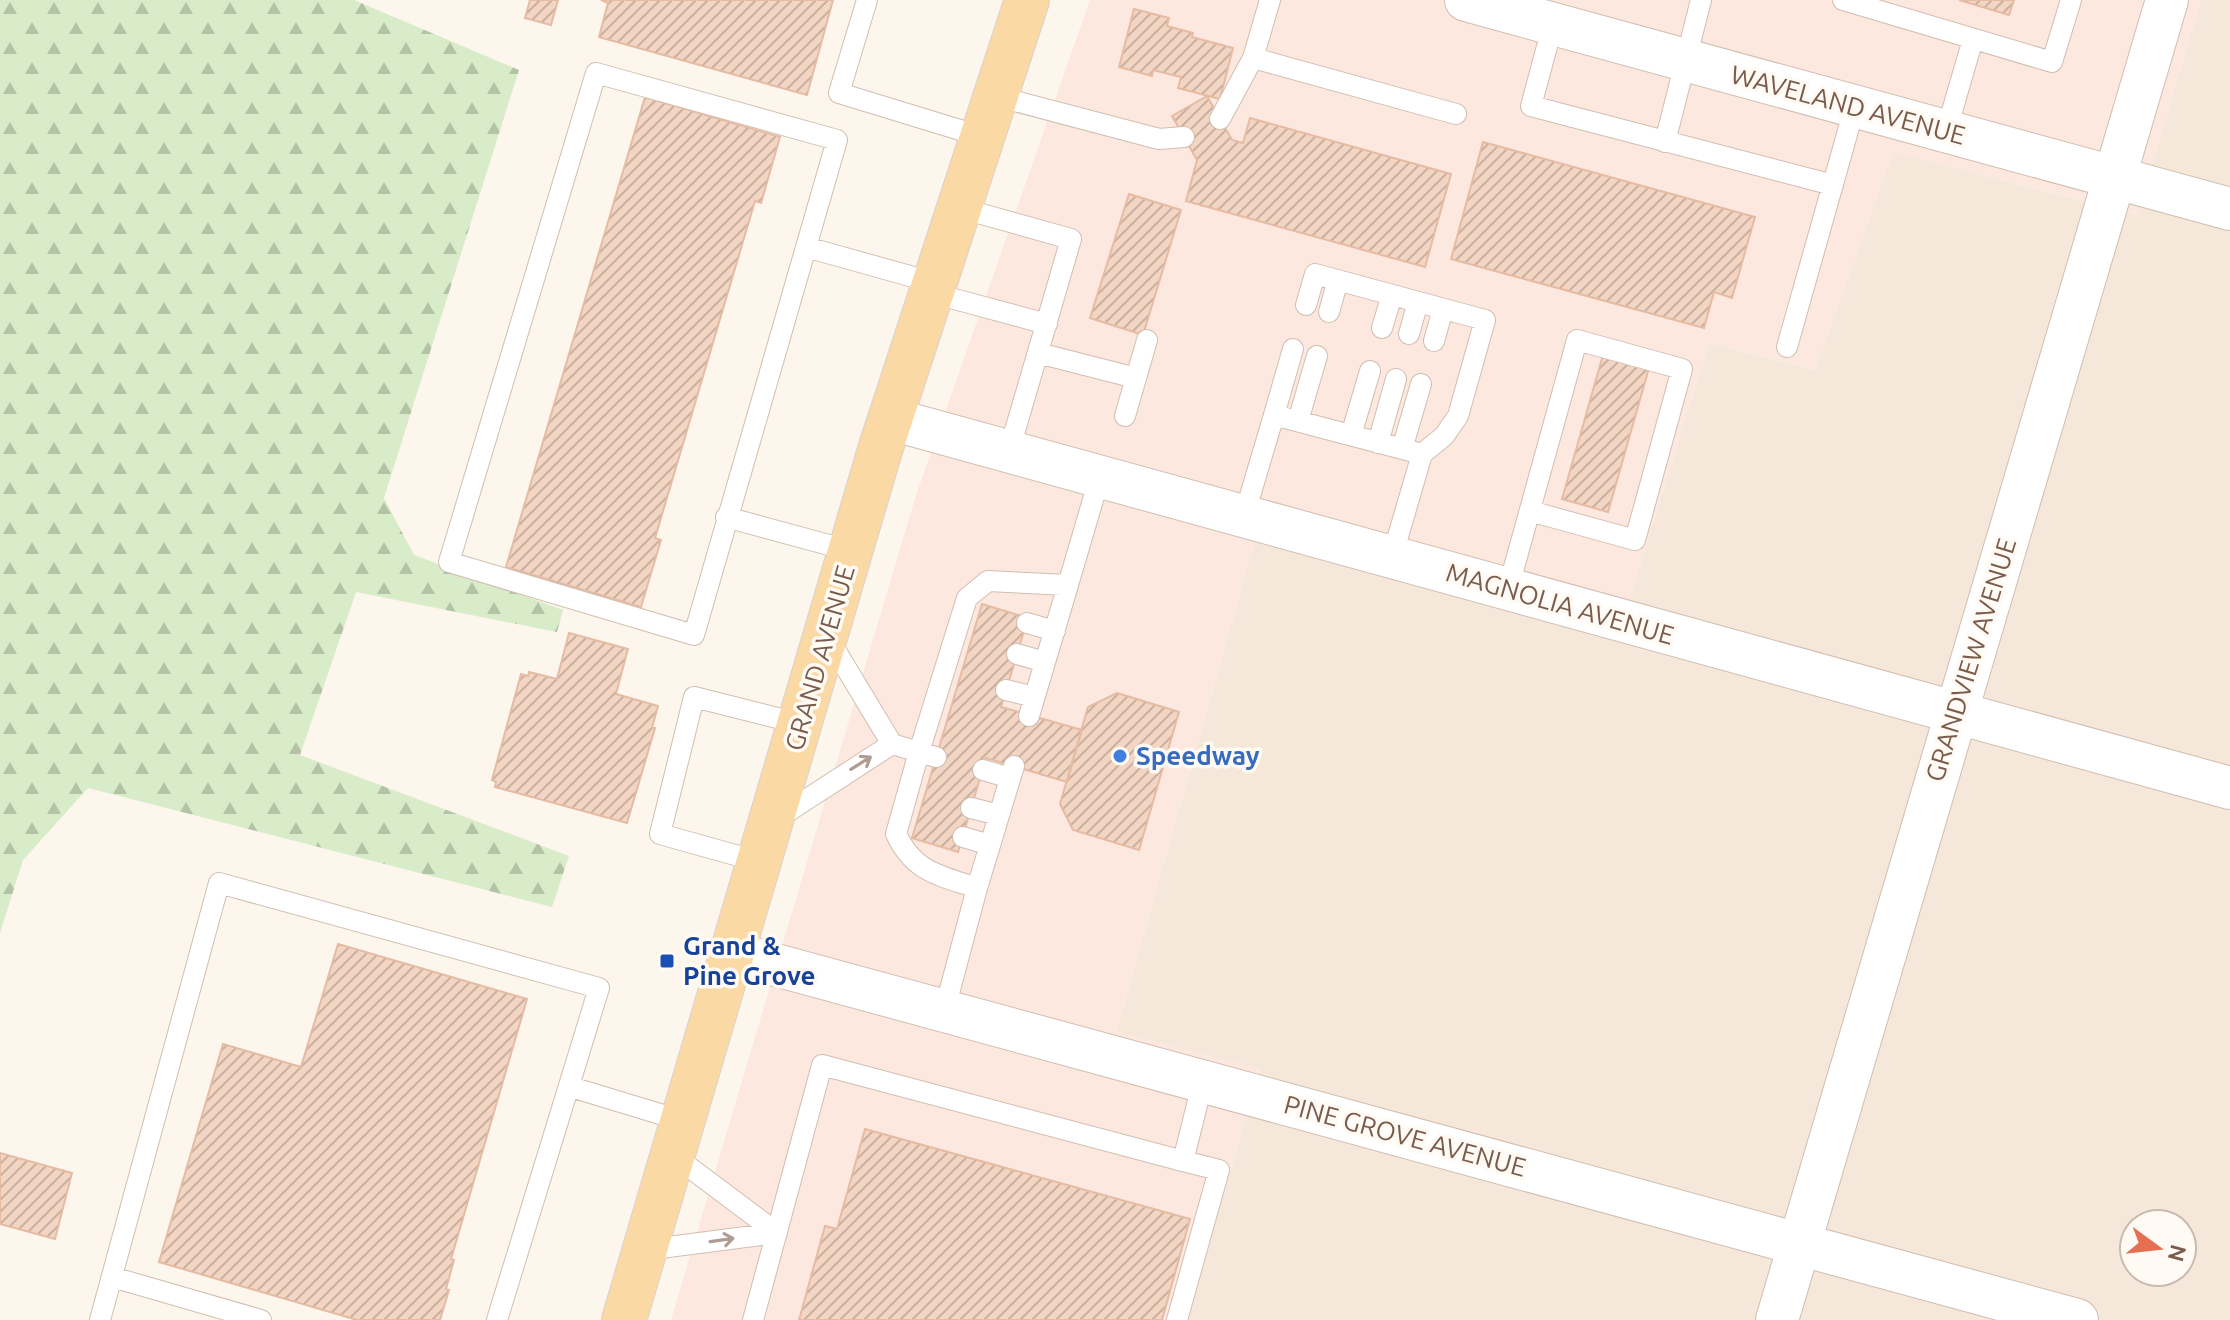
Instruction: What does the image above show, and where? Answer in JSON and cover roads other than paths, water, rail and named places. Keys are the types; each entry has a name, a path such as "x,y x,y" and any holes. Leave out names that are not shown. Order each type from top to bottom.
{"main road":[{"name":"GRAND AVENUE","path":"624,1320 891,419 1027,0"}],"street":[{"name":"WAVELAND AVENUE","path":"1466,0 2230,209"},
{"name":"GRANDVIEW AVENUE","path":"1777,1320 1797,1242 2167,0"},
{"name":"MAGNOLIA AVENUE","path":"891,419 2230,788"},
{"name":"PINE GROVE AVENUE","path":"732,953 2077,1320"}],"lane":[{"path":"867,0 839,93 983,137"},
{"path":"1220,119 1253,58 1270,0"},
{"path":"1665,142 1701,0"},
{"path":"1843,0 2052,62 2071,0"},
{"path":"1553,24 1531,106 1833,185"},
{"path":"1946,132 1973,39"},
{"path":"1253,58 1456,114"},
{"path":"596,73 837,140 726,517 694,635 449,562 596,73"},
{"path":"996,96 1159,139 1184,137"},
{"path":"1787,347 1855,106"},
{"path":"960,208 1071,239 1009,451"},
{"path":"806,247 1047,324"},
{"path":"1274,415 1412,452 1444,436 1458,416 1485,320 1315,274 1306,305"},
{"path":"1329,312 1338,280"},
{"path":"1382,328 1392,295"},
{"path":"1409,334 1418,302"},
{"path":"1434,341 1443,309"},
{"path":"1125,416 1147,340"},
{"path":"1508,589 1577,340 1682,369 1635,540 1530,511"},
{"path":"1244,516 1293,349"},
{"path":"1038,353 1136,378"},
{"path":"1298,421 1317,356"},
{"path":"1351,435 1370,371"},
{"path":"1378,443 1396,379"},
{"path":"1392,557 1421,384"},
{"path":"1006,690 1032,707 1100,476"},
{"path":"726,517 851,551"},
{"path":"977,888 936,874 907,856 896,834 908,821 940,715 972,607 967,598 988,581 1068,585"},
{"path":"1027,623 1055,631"},
{"path":"827,634 892,744 928,754"},
{"path":"1017,654 1045,662"},
{"path":"801,724 694,697 660,834 766,843 892,744"},
{"path":"944,1012 1012,772 983,770"},
{"path":"971,808 999,815"},
{"path":"963,837 990,845"},
{"path":"100,1320 219,883 599,988 497,1320"},
{"path":"753,1320 822,1065 1219,1170 1177,1320"},
{"path":"1183,1161 1203,1081"},
{"path":"571,1087 678,1138 777,1233"},
{"path":"645,1250 777,1233"},
{"path":"112,1277 261,1320"}],"place":[{"name":"Speedway","path":"1120,756"},
{"name":"Grand & Pine Grove","path":"667,961"}]}
